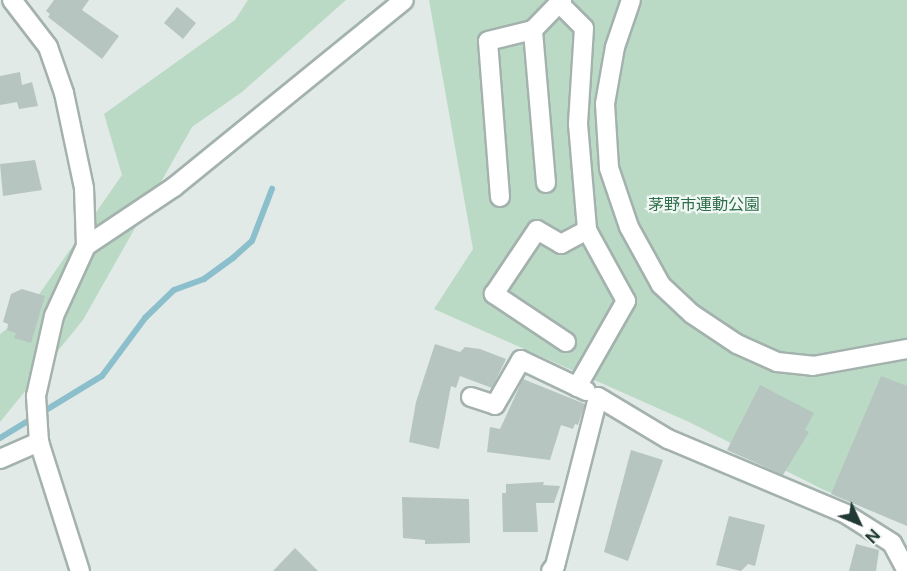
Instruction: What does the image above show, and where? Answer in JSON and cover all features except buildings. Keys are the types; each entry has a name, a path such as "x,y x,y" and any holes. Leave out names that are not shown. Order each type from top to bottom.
{"street":[{"path":"12,0 48,47 64,93 84,188 86,246 54,316 36,396 39,442 80,571"},
{"path":"86,246 174,187 404,0"},
{"path":"631,0 615,47 605,104 609,168 629,226 661,285 692,314 736,344 777,362 813,366 907,349"},
{"path":"500,197 488,40 533,30 561,2 584,28 578,124 587,230 626,301 577,387"},
{"path":"533,30 546,183"},
{"path":"567,342 494,294 537,230 561,244 587,230"},
{"path":"471,397 495,405 521,360 598,397 668,439 846,514 892,543 907,571"},
{"path":"551,571 555,566 598,397"},
{"path":"0,459 39,442"}],"green space":[{"path":"248,0 346,0 242,92 192,127 83,320 0,422 0,334 24,316 122,175 104,114 235,20"},
{"name":"茅野市運動公園","path":"429,0 907,0 907,522 824,490 689,422 434,309 473,249"}],"waterway":[{"path":"0,438 102,376 145,318 174,290 204,279 252,241 272,189"}]}
